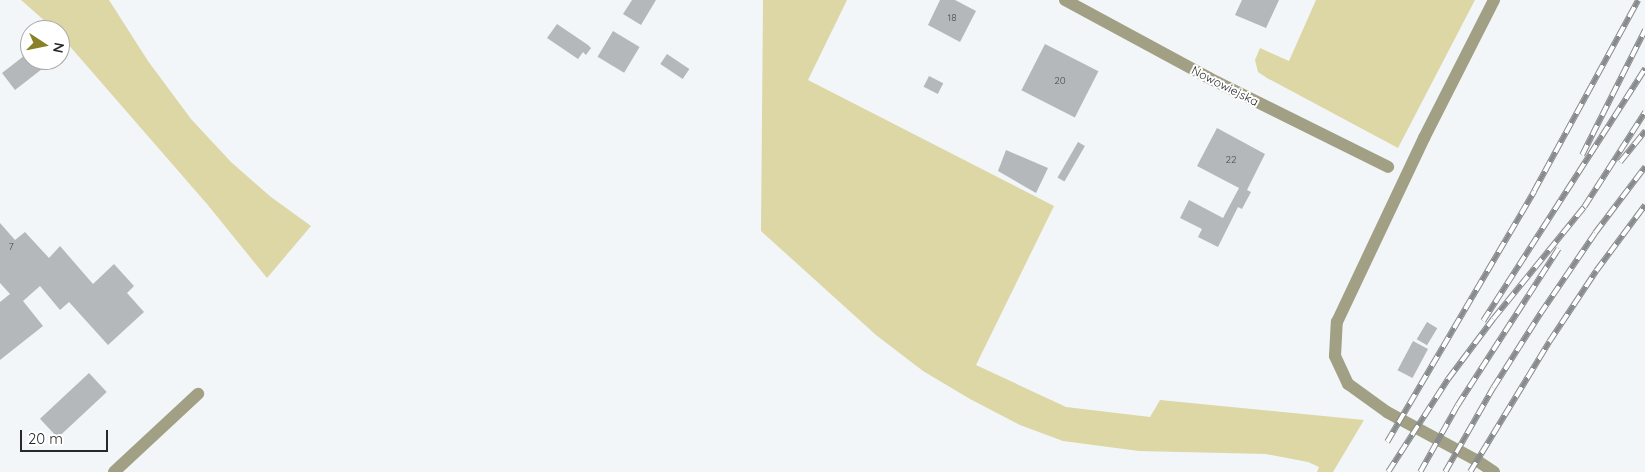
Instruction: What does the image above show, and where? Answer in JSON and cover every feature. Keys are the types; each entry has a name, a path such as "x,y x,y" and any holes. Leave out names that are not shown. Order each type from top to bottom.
{"street":[{"name":"Nowowiejska","path":"1065,0 1209,78 1388,167"},
{"path":"1494,0 1424,138 1337,322 1334,356 1348,384 1387,412 1476,460 1494,472"},
{"path":"114,472 198,394"}],"shaded area":[{"path":"21,0 109,0 148,61 191,119 231,162 271,197 311,226 267,278 207,204 70,46 70,20 44,20"},
{"path":"763,0 847,0 808,80 1054,206 976,365 1066,407 1150,417 1160,400 1364,420 1333,472 1317,472 1319,467 1308,462 1266,454 1139,451 1063,441 1020,425 970,399 923,371 876,335 761,231"},
{"path":"1316,0 1475,0 1398,148 1258,72 1255,60 1260,48 1289,61"}],"building":[{"path":"632,0 656,0 641,25 623,14"},
{"path":"940,0 955,0 976,11 960,42 928,25"},
{"path":"1242,0 1279,0 1266,28 1235,15"},
{"path":"557,24 591,48 586,55 583,52 578,59 547,38"},
{"path":"613,31 640,47 624,73 598,57"},
{"path":"1045,44 1098,71 1075,118 1021,90"},
{"path":"667,54 689,69 683,79 660,64"},
{"path":"20,59 20,70 41,70 15,90 2,73"},
{"path":"929,76 943,83 938,94 924,87"},
{"path":"1217,128 1265,154 1247,190 1251,192 1242,209 1238,207 1218,247 1198,237 1202,229 1180,218 1189,200 1223,218 1239,188 1197,166"},
{"path":"1078,142 1085,146 1064,182 1058,178"},
{"path":"1006,150 1048,168 1036,193 998,171"},
{"path":"0,223 15,240 25,232 49,258 60,246 93,284 114,264 134,286 127,293 144,312 108,345 69,302 60,310 40,286 23,301 43,326 0,360 0,302 10,294 0,283"},
{"path":"1427,322 1437,328 1427,345 1417,339"},
{"path":"1413,341 1428,349 1413,378 1398,370"},
{"path":"89,373 107,392 58,438 40,419"}],"railway":[{"path":"1387,442 1534,191 1638,0"},
{"path":"1582,155 1645,30"},
{"path":"1483,321 1645,69"},
{"path":"1388,472 1448,379 1493,319 1584,207 1645,112"},
{"path":"1620,162 1645,131"},
{"path":"1445,472 1493,388 1540,314 1595,233 1645,167"},
{"path":"1470,472 1549,342 1596,271 1645,205"},
{"path":"1420,472 1457,406 1558,249"}]}
